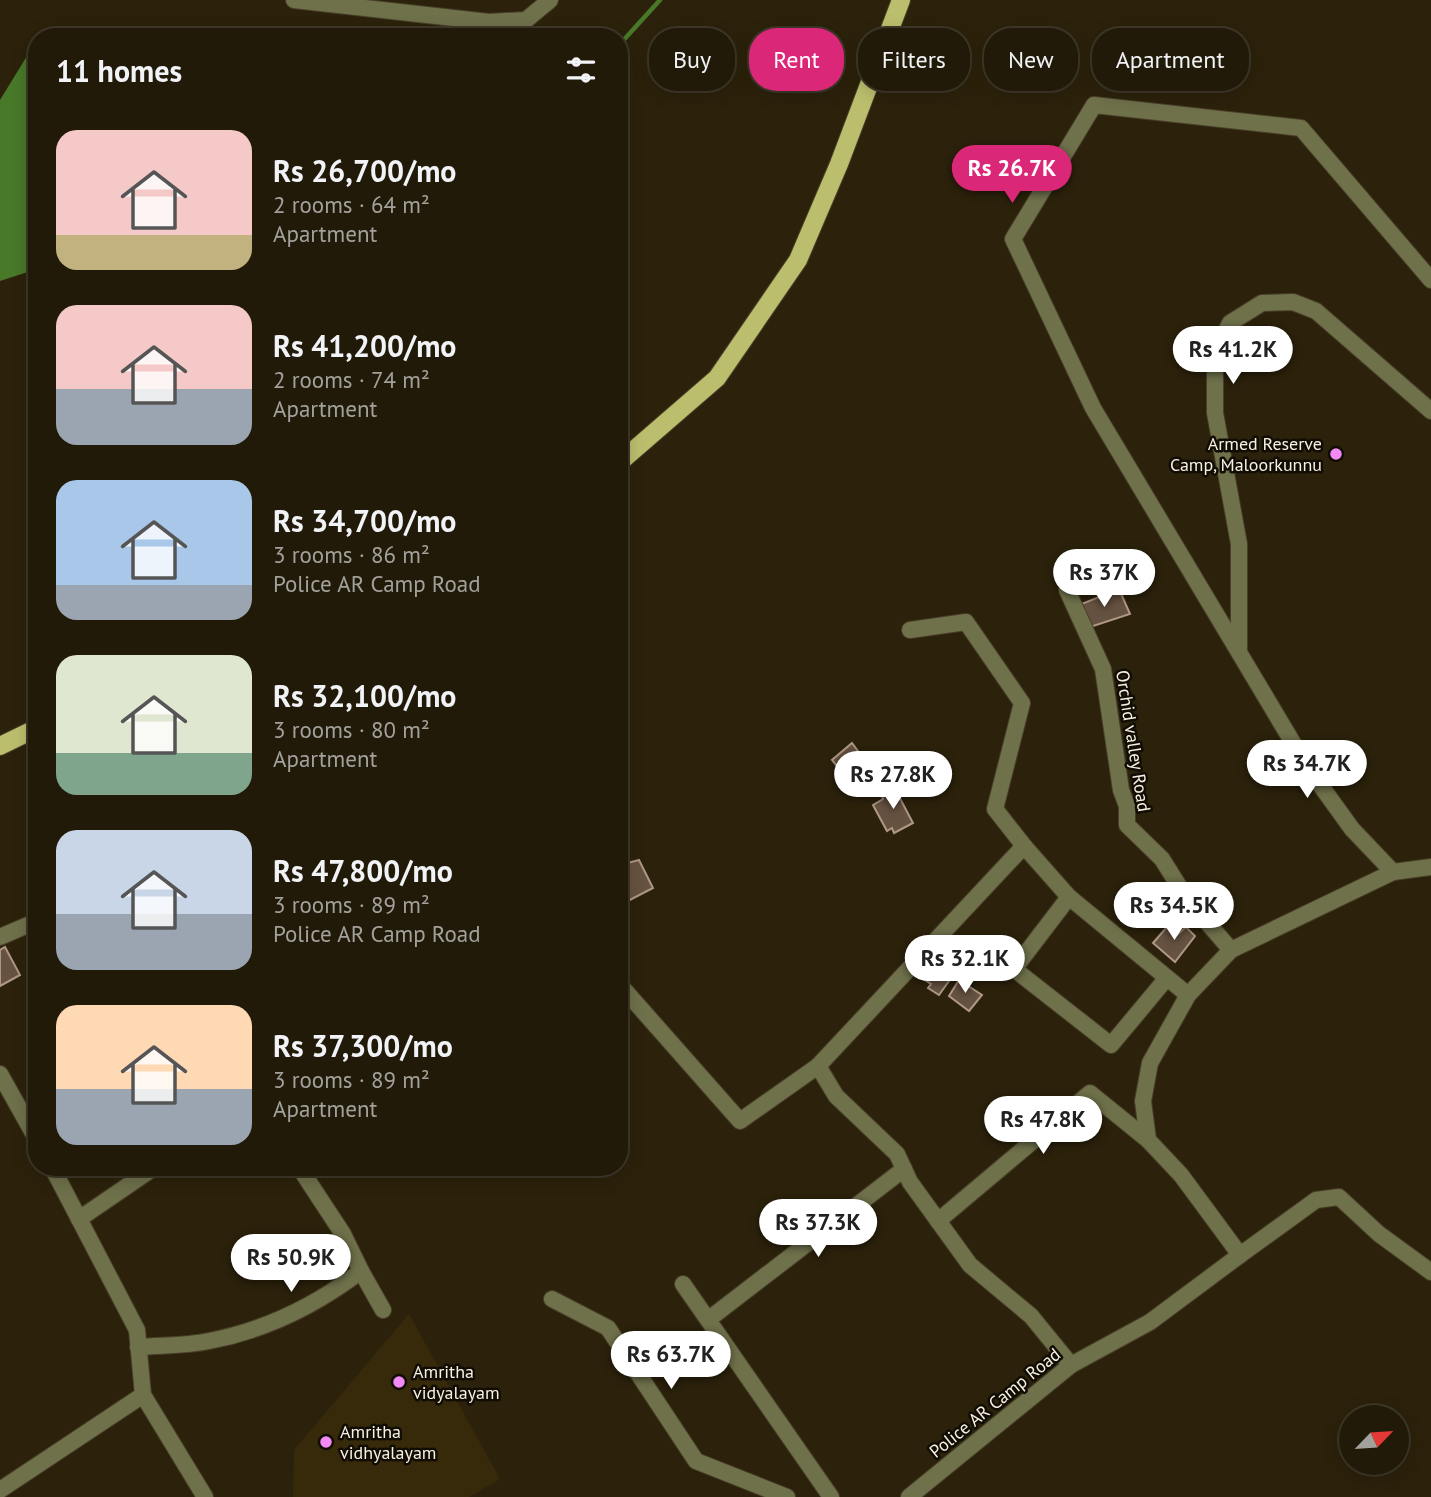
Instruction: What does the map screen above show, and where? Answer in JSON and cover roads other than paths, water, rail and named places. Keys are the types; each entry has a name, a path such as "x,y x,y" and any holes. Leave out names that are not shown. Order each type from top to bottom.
{"main road":[{"path":"628,456 717,379 798,260 839,164 901,0"},
{"path":"0,746 28,732"}],"street":[{"path":"294,0 489,22 526,20 550,0"},
{"path":"1393,872 1352,829 1330,801 1093,408 1013,239 1094,104 1301,128 1431,279"},
{"path":"1238,649 1239,544 1215,413 1215,353 1230,323 1262,303 1293,302 1316,311 1431,411"},
{"name":"Orchid valley Road","path":"1067,590 1102,669 1121,790 1127,807 1127,825 1163,859 1187,899 1231,950"},
{"path":"910,630 966,622 1022,703 995,809 1069,897 1188,995"},
{"path":"628,994 740,1121 818,1066 1024,846"},
{"path":"1148,1140 1143,1101 1150,1063 1188,995 1231,950 1393,872 1431,867"},
{"path":"1069,897 1014,969 1111,1045 1166,979"},
{"path":"0,937 28,925"},
{"path":"818,1066 836,1096 897,1154 938,1221 970,1265 1031,1316 1071,1364"},
{"path":"0,1074 28,1124"},
{"path":"938,1221 1090,1093 1148,1140 1181,1175 1240,1255"},
{"path":"709,1319 904,1169"},
{"path":"57,1176 137,1330 143,1395 205,1497"},
{"path":"79,1219 142,1176"},
{"path":"305,1176 343,1234 383,1310"},
{"name":"Police AR Camp Road","path":"909,1497 1071,1364 1150,1322 1316,1200 1339,1197 1379,1234 1431,1272"},
{"path":"138,1347 208,1342 268,1325 324,1299 361,1272"},
{"path":"683,1284 831,1497"},
{"path":"552,1299 608,1328 696,1461 787,1497"},
{"path":"0,1490 143,1395"}],"waterway":[{"path":"628,35 660,0"}],"place":[{"name":"Armed Reserve Camp, Maloorkunnu","path":"1336,454"},
{"name":"Amritha vidyalayam","path":"399,1382"},
{"name":"Amritha vidhyalayam","path":"326,1442"}]}
